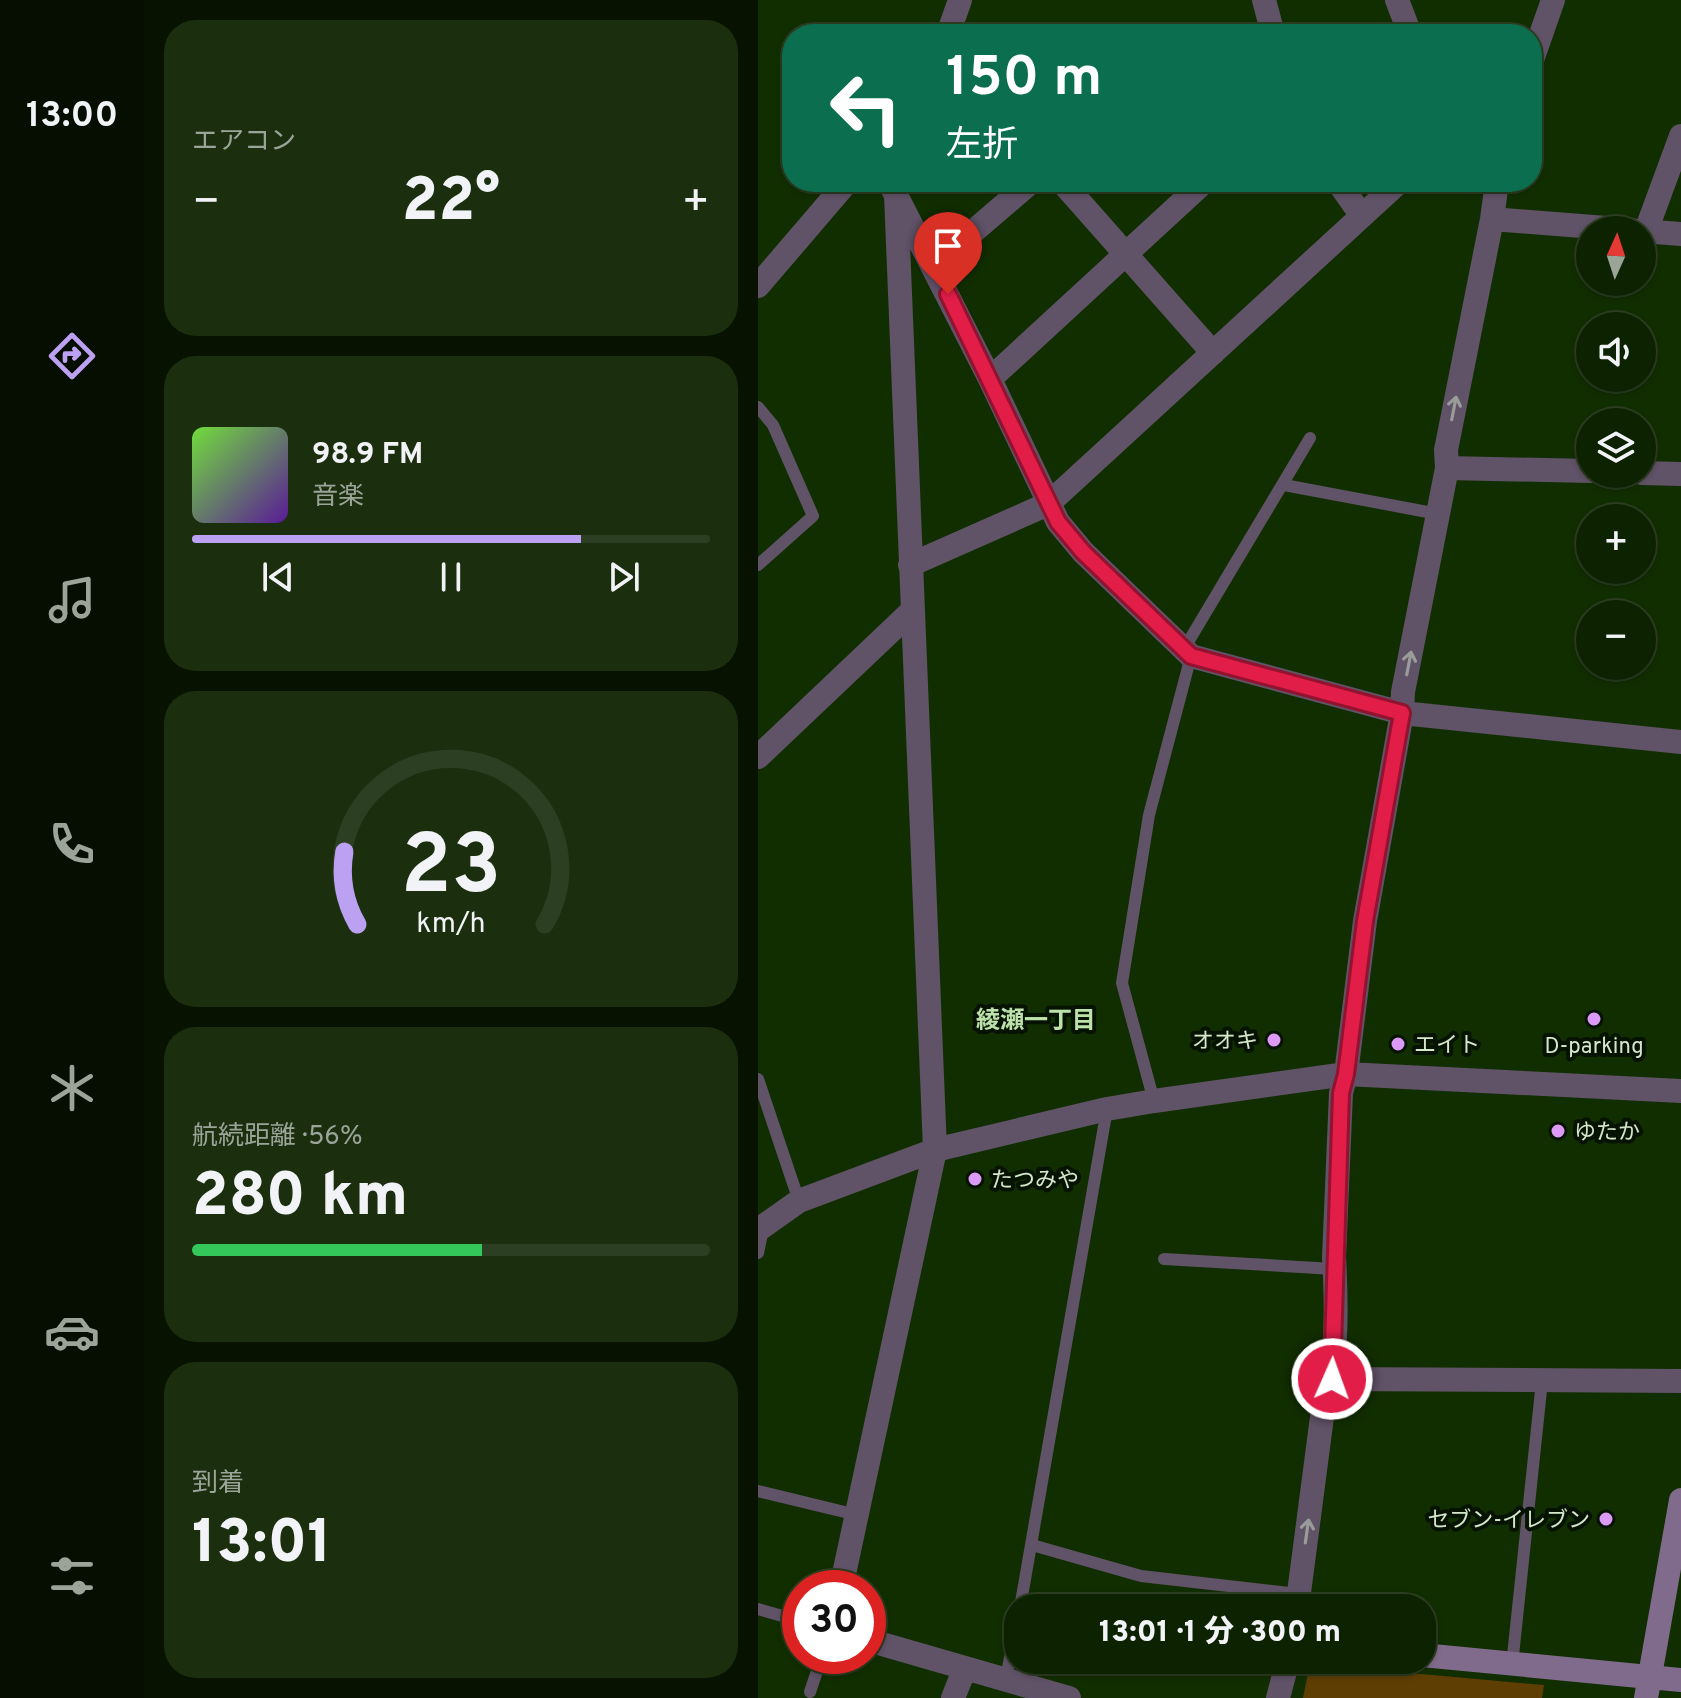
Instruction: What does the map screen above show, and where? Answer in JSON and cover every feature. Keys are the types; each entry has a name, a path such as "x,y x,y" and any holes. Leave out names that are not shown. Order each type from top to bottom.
{"street":[{"path":"952,24 960,0"},
{"path":"1264,0 1270,24"},
{"path":"1397,0 1406,24"},
{"path":"1542,31 1553,0"},
{"path":"1646,216 1681,136"},
{"path":"758,286 838,192"},
{"path":"845,1570 935,1150 892,192"},
{"path":"894,192 990,379 1058,522 1083,552 1187,653 1402,713 1681,742"},
{"path":"933,266 1019,192"},
{"path":"1071,192 1213,353"},
{"path":"990,379 1193,192"},
{"path":"1345,192 1362,216"},
{"path":"910,565 1048,504 1388,192"},
{"path":"1299,1594 1325,1394 1332,1379 1341,1093 1365,921 1402,713 1403,692 1447,468 1446,450 1496,192"},
{"path":"1492,219 1576,226"},
{"path":"1656,232 1681,234"},
{"path":"1447,468 1576,471"},
{"path":"1656,473 1681,474"},
{"path":"758,757 913,610"},
{"path":"761,1229 799,1201 935,1150 1107,1109 1154,1101 1346,1074 1681,1091"},
{"path":"1332,1379 1681,1381"},
{"path":"1648,1688 1681,1500"},
{"path":"886,1645 1069,1698"},
{"path":"1436,1657 1512,1665 1648,1688 1681,1680"},
{"path":"953,1698 965,1668"},
{"path":"1278,1698 1284,1674"}],"lane":[{"path":"758,407 773,425 813,516 758,565"},
{"path":"1154,1101 1122,983 1149,815 1187,653 1310,438"},
{"path":"1284,485 1438,514"},
{"path":"758,1079 799,1201"},
{"path":"1023,1594 1107,1109"},
{"path":"758,1253 761,1229"},
{"path":"1164,1259 1334,1269"},
{"path":"1512,1665 1542,1381"},
{"path":"758,1491 857,1515"},
{"path":"1032,1545 1141,1576 1254,1594"},
{"path":"758,1609 782,1616"},
{"path":"810,1692 816,1674"},
{"path":"1006,1678 1007,1674"}],"shaded area":[{"path":"1308,1674 1422,1674 1544,1685 1542,1698 1303,1698"}],"place":[{"name":"D-parking","path":"1594,1019"},
{"name":"オオキ","path":"1274,1040"},
{"name":"エイト","path":"1398,1044"},
{"name":"ゆたか","path":"1558,1131"},
{"name":"たつみや","path":"975,1179"},
{"name":"セブン-イレブン","path":"1606,1519"}],"district":[{"name":"綾瀬一丁目","path":"1036,1020"}],"route":[{"path":"948,294 1058,522 1083,552 1191,656 1402,713 1365,921 1341,1093 1332,1379"}]}
